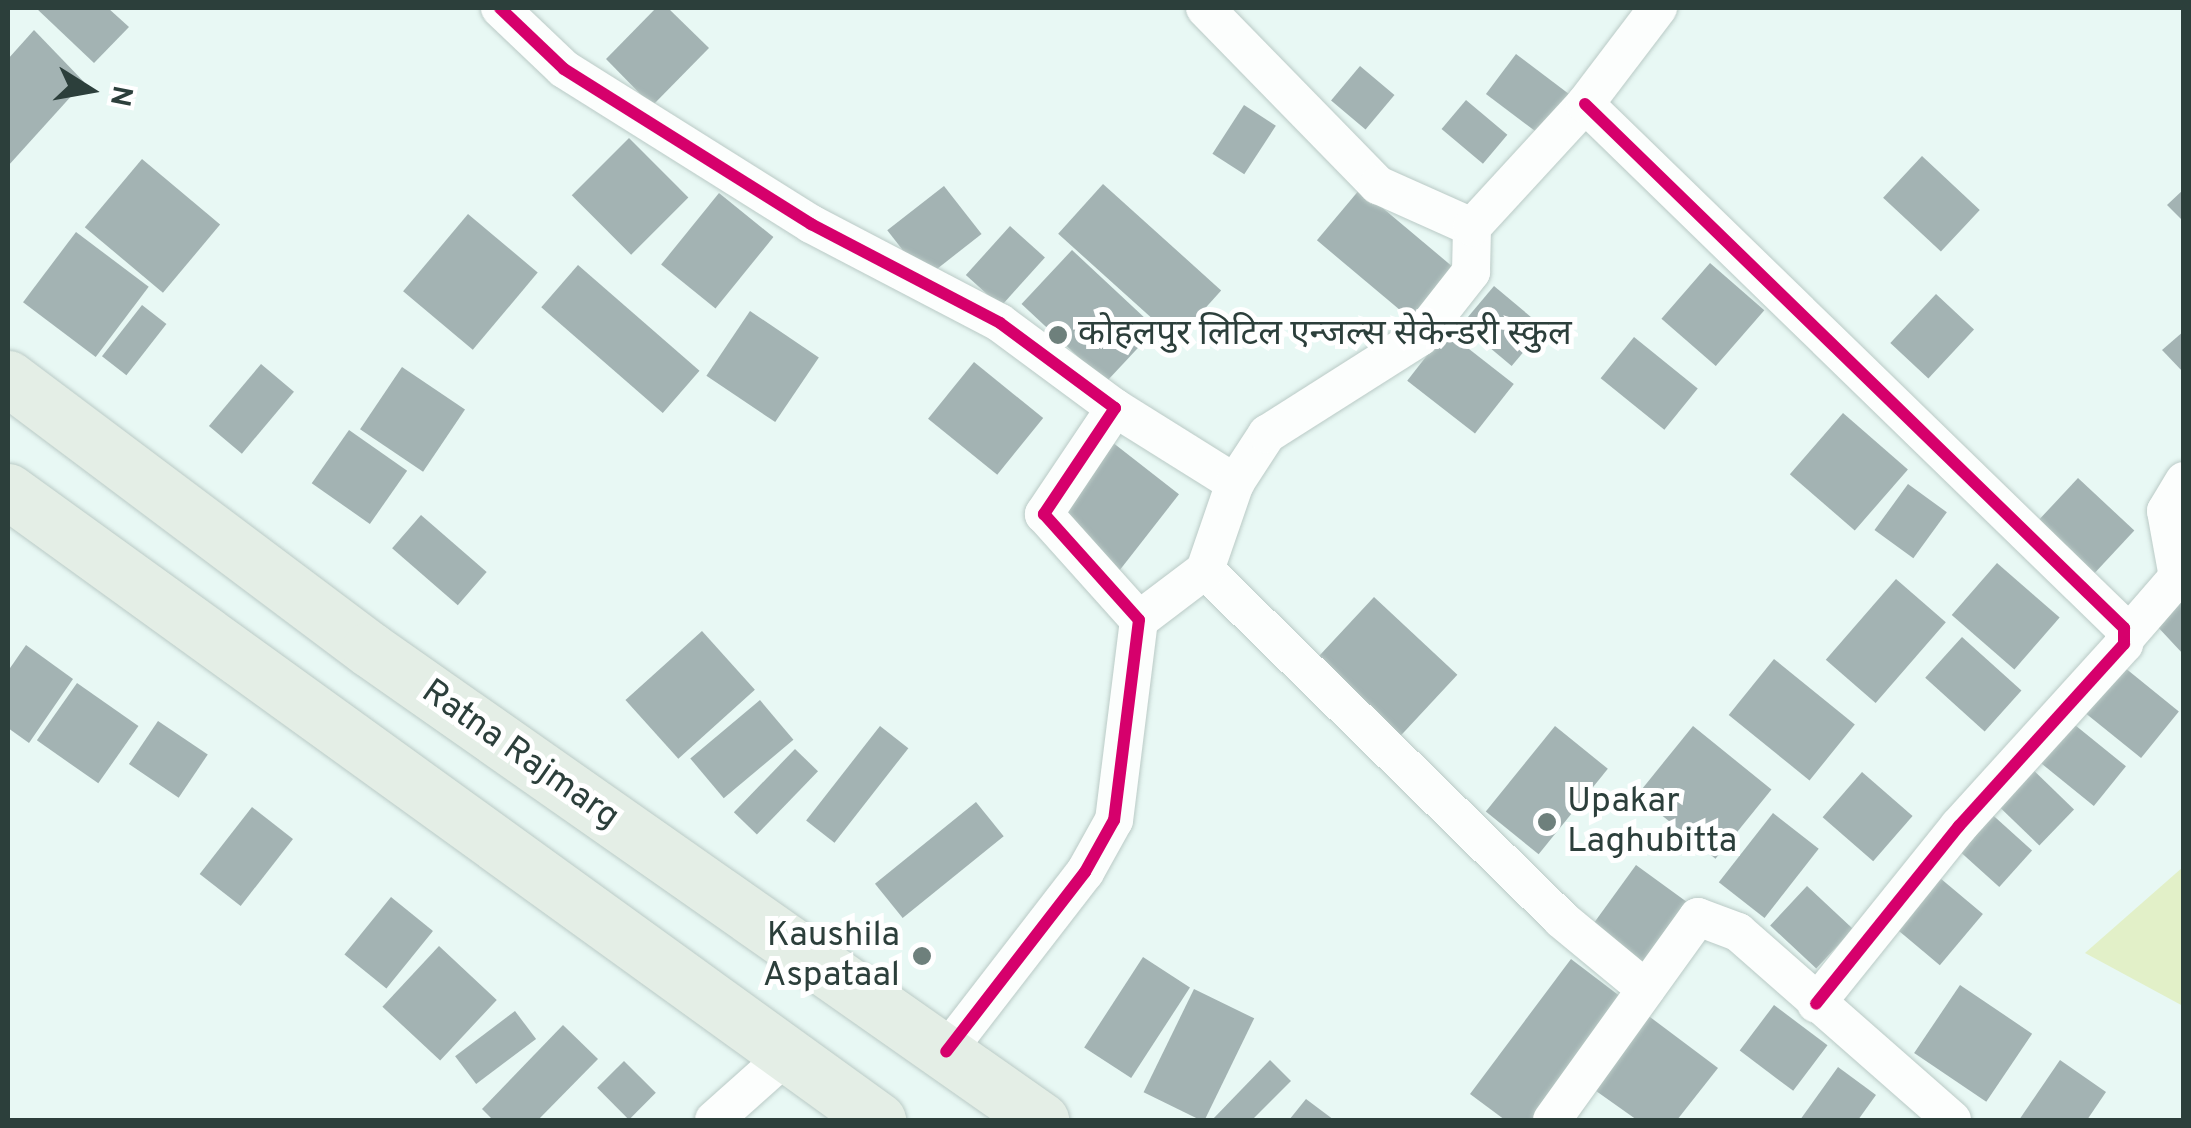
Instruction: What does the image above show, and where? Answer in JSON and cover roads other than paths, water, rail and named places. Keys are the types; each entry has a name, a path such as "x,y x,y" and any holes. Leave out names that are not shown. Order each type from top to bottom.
{"highway":[{"name":"Ratna Rajmarg","path":"8,378 369,649 1041,1120"},
{"path":"8,492 878,1120"}],"street":[{"path":"500,8 564,69 811,224 1000,323 1116,408 1235,483"},
{"path":"1205,8 1378,184 1472,227"},
{"path":"946,1052 1085,872 1114,820 1138,620 1205,570 1235,483 1267,434 1420,336 1471,272 1472,227 1585,104 1658,8"},
{"path":"1585,104 2084,586 2126,636"},
{"path":"1116,408 1044,514 1138,620"},
{"path":"1816,1004 1959,826 2178,577 2166,511 2184,481"},
{"path":"1205,570 1561,919 1646,989"},
{"path":"1552,1120 1698,917 1738,932 1952,1120"},
{"path":"714,1120 787,1054"}],"place":[{"name":"कोहलपुर लिटिल एन्जल्स सेकेन्डरी स्कुल","path":"1058,335"},
{"name":"Upakar Laghubitta","path":"1547,822"},
{"name":"Kaushila Aspataal","path":"922,956"}]}
